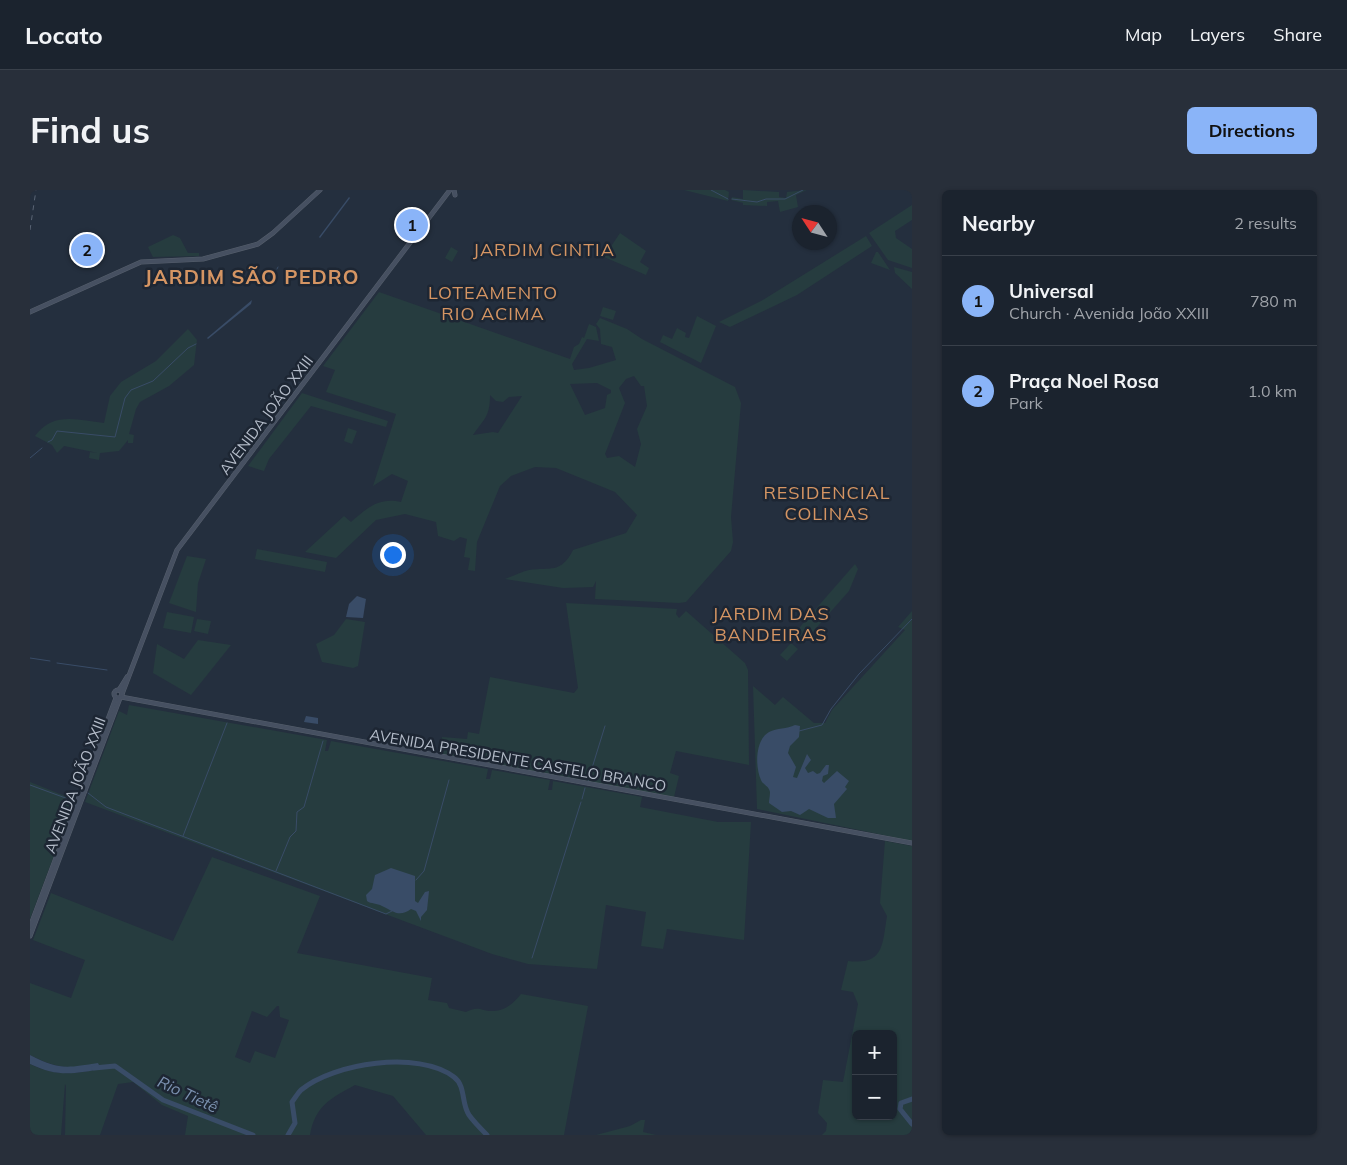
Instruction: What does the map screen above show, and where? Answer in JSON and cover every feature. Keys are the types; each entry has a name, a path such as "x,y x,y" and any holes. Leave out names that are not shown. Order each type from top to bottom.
{"main road":[{"path":"30,311 145,261 203,260 258,244 273,233 320,190"},
{"name":"AVENIDA JOÃO XXIII","path":"30,927 177,550 450,190"},
{"name":"AVENIDA JOÃO XXIII","path":"30,936 120,696"},
{"name":"AVENIDA PRESIDENTE CASTELO BRANCO","path":"120,696 912,843"}],"green space":[{"path":"684,190 725,190 729,192 728,201"},
{"path":"743,190 779,192 779,197 786,198 787,192 807,190 796,195 798,205 792,205 792,209 780,212 778,201 767,202 767,206 743,205 743,203 731,200 732,197 743,199"},
{"path":"912,205 912,220 895,231 896,238 912,249 912,268 888,260 869,233"},
{"path":"620,233 646,251 640,262 649,268 646,275 604,257"},
{"path":"173,235 180,238 188,253 199,253 199,256 153,257 148,247"},
{"path":"866,236 872,246 797,295 730,327 719,322 761,301"},
{"path":"451,247 458,251 452,262 445,258"},
{"path":"876,252 878,252 890,270 871,263"},
{"path":"894,267 912,272 912,289 895,273"},
{"path":"379,292 570,359 574,347 579,344 582,337 584,338 589,324 596,327 599,341 587,339 572,364 574,370 589,368 616,360 612,347 601,344 600,329 596,324 600,318 627,329 642,339 735,387 741,403 731,517 733,542 731,551 686,602 679,603 595,599 596,581 593,587 563,588 505,579 529,570 549,569 559,566 569,558 573,550 626,533 637,515 615,492 556,468 535,467 511,476 500,486 477,542 475,571 468,570 470,558 464,557 467,539 460,537 454,541 438,536 436,522 405,514 376,520 336,558 305,552 344,516 351,522 368,508 380,502 401,502 408,481 392,474 373,486 396,414 326,392 335,370 323,366","holes":["634,376 641,386 644,386 647,406 637,429 641,444 635,467 619,456 607,458 605,454 625,403 619,388 626,379","597,383 611,390 611,393 607,395 605,408 585,415 570,384","490,395 496,401 503,402 509,397 522,396 498,433 473,435 486,417"]},
{"path":"603,307 616,311 613,320 600,316"},
{"path":"697,316 716,326 701,363 660,342 663,335 672,339 677,328 686,333 685,337 689,338"},
{"path":"188,329 197,340 194,365 169,386 140,402 136,409 129,434 134,435 133,443 128,443 128,440 119,451 100,453 99,460 89,458 90,452 98,453 64,446 57,453 52,445 35,436 42,428 58,420 75,419 104,423 110,396 121,382 156,361"},
{"path":"302,393 388,421 386,427 311,406 269,459 264,471 248,466"},
{"path":"348,428 357,431 352,444 344,441"},
{"path":"257,549 327,562 325,572 255,559"},
{"path":"187,556 206,559 198,583 196,612 169,603"},
{"path":"855,564 858,569 849,591 802,644 793,635"},
{"path":"566,603 677,609 676,614 679,618 686,611 745,663 748,670 749,765 676,751 670,773 679,776 674,797 444,755 440,748 442,737 467,739 468,732 479,734 490,677 574,693 578,688"},
{"path":"912,611 912,841 757,809 753,686 775,705 783,697 814,723 825,723 832,710 905,630 898,627"},
{"path":"167,612 194,617 191,633 163,628"},
{"path":"197,619 211,621 208,634 194,631"},
{"path":"346,619 365,622 358,666 353,668 322,662 316,644 334,635"},
{"path":"198,640 231,645 191,695 153,673 157,644 184,659"},
{"path":"791,643 798,649 787,661 780,655"},
{"path":"129,705 327,740 325,751 328,751 331,741 488,769 486,779 490,779 492,770 550,780 548,790 552,790 553,781 642,797 640,807 718,822 751,822 744,940 667,929 663,949 641,946 646,912 606,905 597,969 528,964 492,954 85,802 119,711 127,715"},
{"path":"30,782 75,800 30,919"},
{"path":"885,841 912,846 912,1135 822,1135 826,1131 827,1123 818,1113 823,1080 843,1082 852,1035 852,1120 897,1120 897,1030 853,1030 858,1004 853,992 841,990 848,961 869,960 879,951 884,936 887,916 880,903"},
{"path":"212,857 320,896 297,953 432,978 428,1000 447,1003 449,1008 466,1012 474,1009 498,1011 513,1003 521,994 588,1006 564,1135 426,1135 393,1096 355,1085 325,1104 312,1125 310,1135 185,1135 188,1116 162,1105 133,1082 118,1084 100,1135 65,1135 65,1084 61,1135 30,1135 30,1064 48,1071 65,1073 101,1068 57,1065 30,1055 30,983 71,998 85,960 33,940 51,893 173,941","holes":["279,1006 280,1017 289,1020 275,1058 255,1051 250,1063 235,1057 252,1011 267,1017"]},
{"path":"645,1120 643,1132 656,1135 596,1135 630,1126"}],"water":[{"path":"350,198 320,238 319,237"},
{"path":"252,300 251,304 207,338"},
{"path":"357,596 366,599 363,618 346,617 349,604"},
{"path":"306,716 318,718 318,724 304,722"},
{"path":"795,725 800,726 799,737 790,746 788,753 796,767 793,777 797,778 807,754 811,760 805,768 808,773 813,771 817,774 820,773 826,765 829,765 828,774 823,776 822,781 824,783 837,771 849,781 845,787 847,789 834,804 836,818 828,818 809,809 800,815 791,811 782,812 769,803 770,793 761,780 757,761 761,741 769,732"},
{"path":"391,868 415,876 415,901 418,903 425,892 429,891 427,910 421,917 421,921 416,911 411,909 407,912 396,913 367,901 366,895 372,889 375,875"},
{"path":"30,1055 48,1063 63,1066 98,1063 101,1069 57,1073 30,1064"}],"waterway":[{"path":"711,190 728,199"},
{"path":"732,199 757,202 766,199 785,199 803,190"},
{"path":"48,442 52,440 57,431 115,437 125,398 131,390 153,381 188,348 196,344"},
{"path":"30,458 42,448"},
{"path":"799,731 822,725 831,709 859,674 912,619"},
{"path":"30,658 50,661"},
{"path":"57,663 107,670"},
{"path":"183,836 227,723"},
{"path":"588,781 605,726"},
{"path":"276,871 290,837 296,831 297,812 304,807 323,741"},
{"path":"416,880 424,871 449,780"},
{"path":"30,785 71,800"},
{"path":"582,799 585,788"},
{"path":"88,793 106,807 386,914 392,911"},
{"path":"532,958 581,802"},
{"name":"Rio Tietê","path":"288,1135 295,1123 292,1102 301,1090 333,1073 376,1063 399,1062 420,1064 439,1069 454,1077 462,1090 469,1115 487,1135"},
{"name":"Rio Tietê","path":"94,1068 115,1066 163,1100 253,1135"},
{"name":"Rio Tietê","path":"912,1099 901,1103 900,1109 912,1124"}],"railway":[{"path":"30,230 36,190"}],"place":[{"name":"Universal","path":"412,225"},
{"name":"Praça Noel Rosa","path":"87,250"}],"district":[{"name":"JARDIM CINTIA","path":"544,249"},
{"name":"JARDIM SÃO PEDRO","path":"252,276"},
{"name":"LOTEAMENTO RIO ACIMA","path":"493,302"},
{"name":"RESIDENCIAL COLINAS","path":"827,502"},
{"name":"JARDIM DAS BANDEIRAS","path":"771,623"}]}
